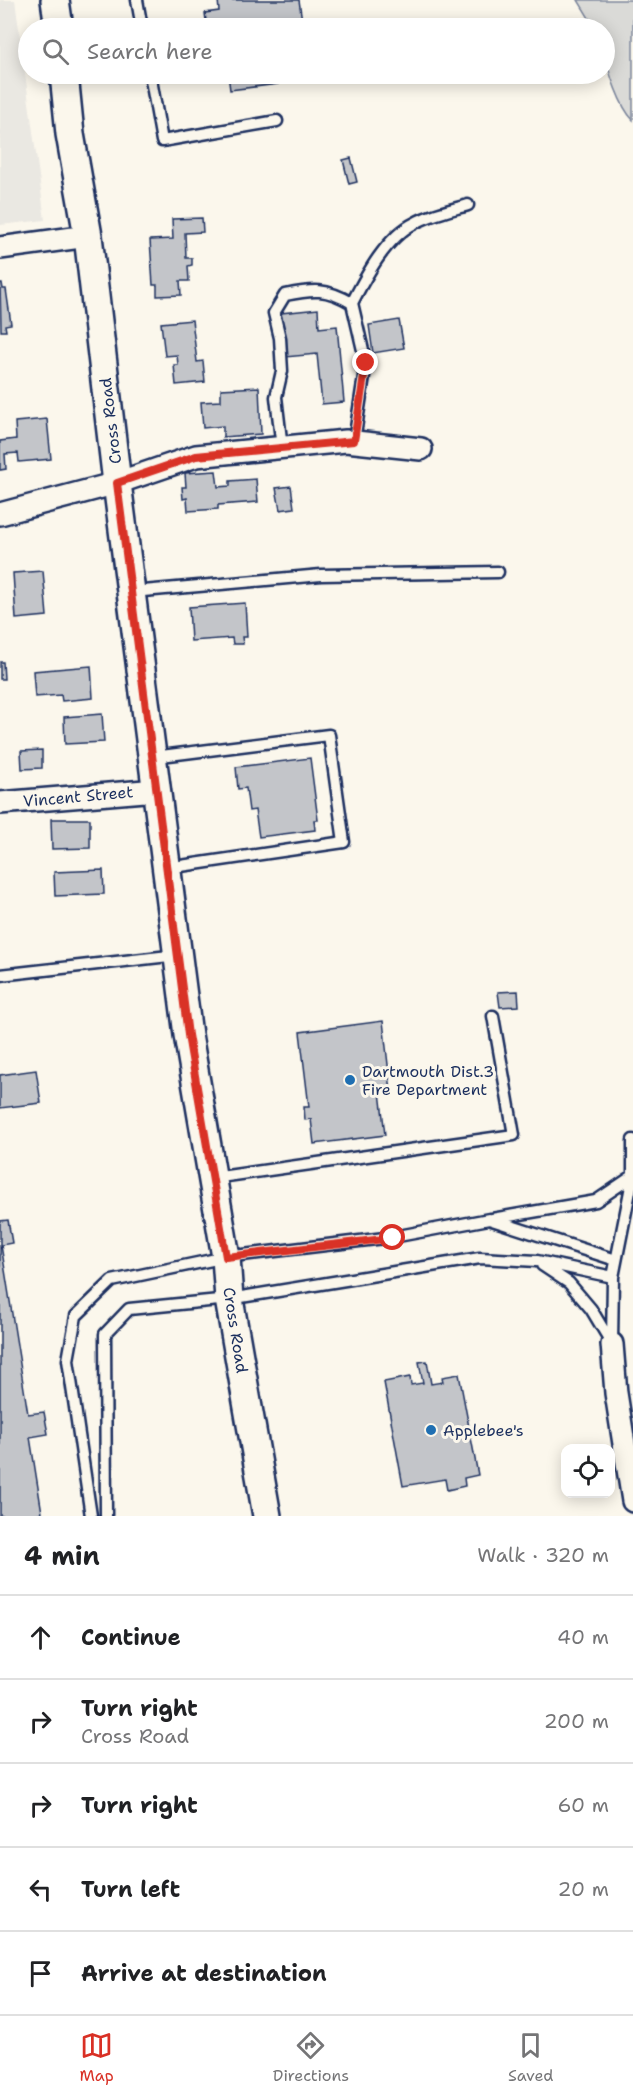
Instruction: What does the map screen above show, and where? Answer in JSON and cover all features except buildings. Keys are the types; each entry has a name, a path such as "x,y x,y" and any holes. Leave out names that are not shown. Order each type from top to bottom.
{"street":[{"path":"55,0 58,18"},
{"name":"Cross Road","path":"65,84 70,134 88,236 117,483 188,1035 226,1257 229,1299 267,1516"},
{"path":"0,248 88,236"},
{"path":"0,514 117,483 196,456 354,441 421,449"},
{"name":"Vincent Street","path":"0,803 157,790"},
{"path":"612,1344 616,1393 633,1501"}],"lane":[{"path":"137,0 140,18"},
{"path":"152,84 162,141 277,122"},
{"path":"354,441 366,363 352,303 369,269 398,234 414,223 468,205"},
{"path":"282,448 276,396 282,371 280,338 274,313 285,295 307,290 334,293 352,303"},
{"path":"131,592 321,575 498,572"},
{"path":"153,757 329,735 344,842 167,868"},
{"path":"0,975 178,955"},
{"path":"213,1178 514,1136 493,1016"},
{"path":"612,1344 613,1277 633,1176 633,1140"},
{"path":"91,1516 68,1360 76,1316 112,1281 226,1257 393,1238 596,1201 633,1176"},
{"path":"489,1219 616,1260"},
{"path":"106,1516 105,1334 129,1309 229,1299 480,1258 537,1261 613,1277"},
{"path":"537,1261 568,1283 591,1309 612,1344"}],"shaded area":[{"path":"0,0 15,0 18,22 18,84 26,84 45,220 0,225"},
{"path":"578,0 633,0 633,120 619,98 614,84 615,18 589,18"}],"place":[{"name":"Dartmouth Dist.3 Fire Department","path":"350,1080"},
{"name":"Applebee's","path":"431,1430"}],"route":[{"path":"366,363 354,441 196,456 117,483 188,1035 226,1257 393,1238"}]}
